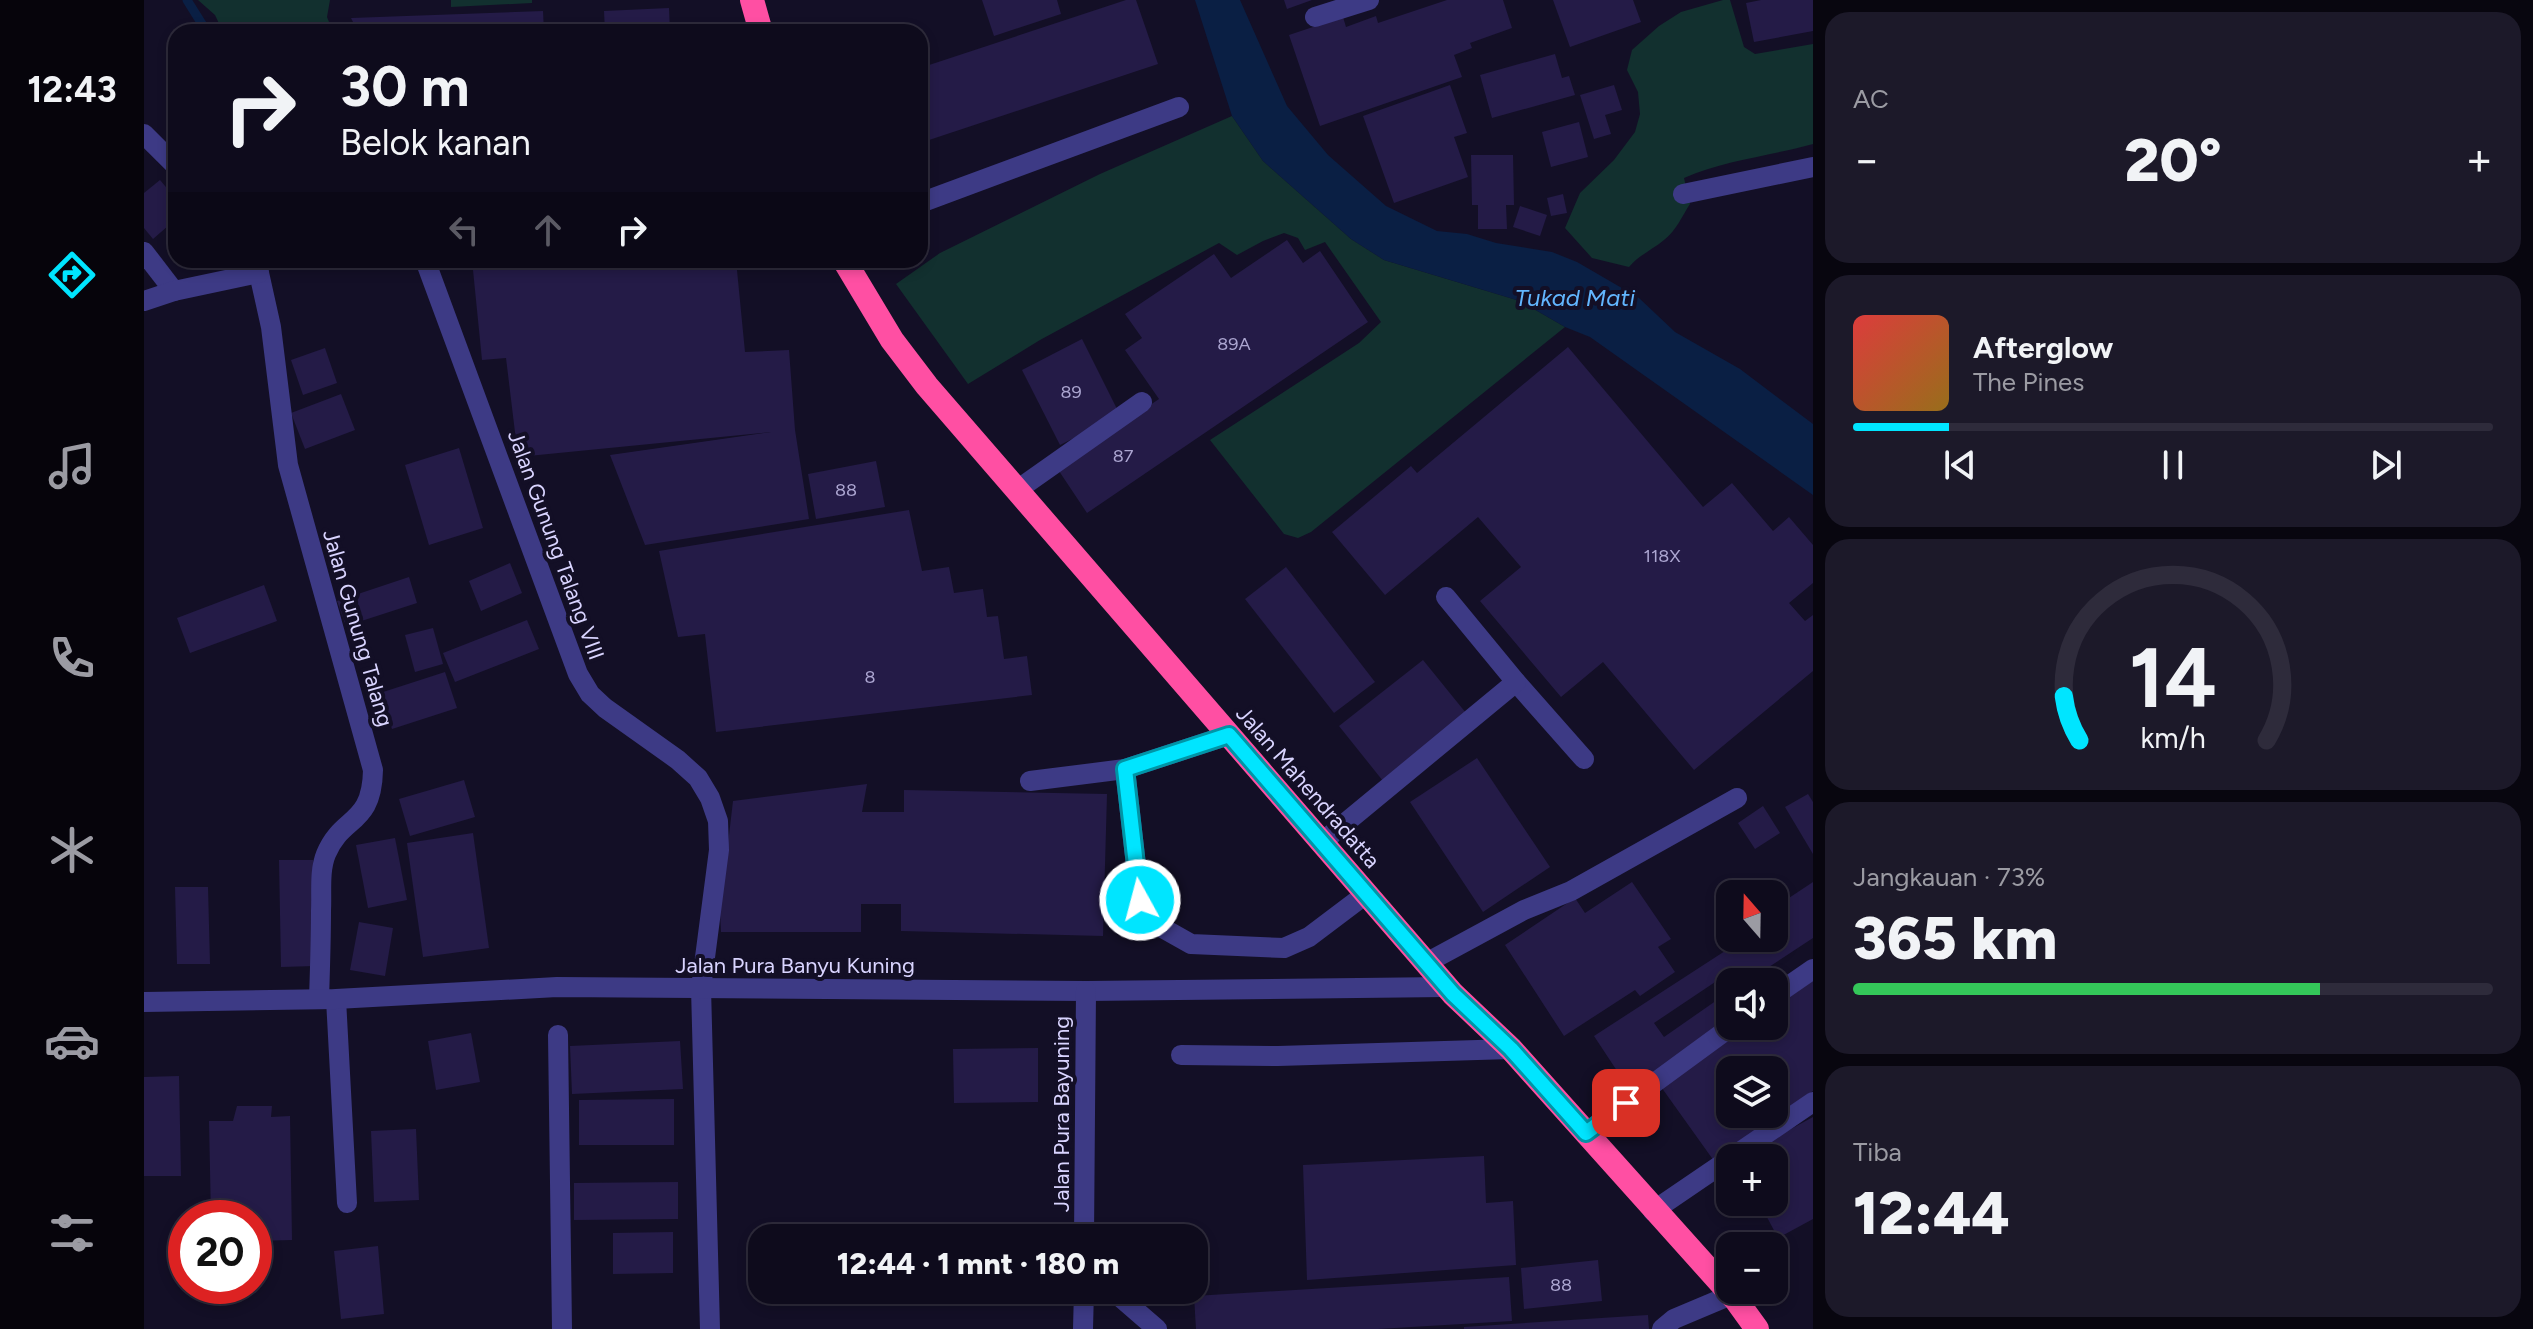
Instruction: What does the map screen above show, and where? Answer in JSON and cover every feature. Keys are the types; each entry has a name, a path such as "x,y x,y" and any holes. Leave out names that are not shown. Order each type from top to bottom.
{"highway":[{"path":"752,0 759,24"},
{"name":"Jalan Mahendradatta","path":"849,268 892,340 927,386 1446,987 1511,1049 1716,1279"},
{"name":"Jalan Mahendradatta","path":"1738,1304 1757,1329"}],"street":[{"path":"1315,17 1369,0"},
{"path":"928,200 1179,107"},
{"path":"144,134 168,158"},
{"path":"1683,194 1813,167"},
{"path":"144,252 174,291"},
{"path":"144,301 251,268"},
{"name":"Jalan Gunung Talang","path":"254,268 271,327 288,465 373,770 373,793 362,814 338,835 326,854 322,877 328,999 347,1203"},
{"name":"Jalan Gunung Talang VIII","path":"428,268 578,674 590,694 605,708 698,778 710,798 718,821 719,850 701,988 710,1329"},
{"path":"1017,490 1142,402"},
{"path":"1446,597 1584,759"},
{"path":"1321,843 1516,682"},
{"path":"1030,781 1125,769 1229,735"},
{"path":"1125,769 1140,900 1159,926 1191,944 1284,948 1309,937 1366,894"},
{"path":"1426,963 1478,933 1571,891 1737,798"},
{"path":"1788,986 1813,969"},
{"name":"Jalan Pura Banyu Kuning","path":"144,1002 328,999 557,987 1086,991 1446,987"},
{"name":"Jalan Pura Bayuning","path":"1084,1224 1086,991"},
{"path":"558,1035 562,1329"},
{"path":"1586,1133 1716,1038"},
{"path":"1181,1055 1278,1056 1511,1049"},
{"path":"1653,1211 1813,1102"},
{"path":"1662,1329 1674,1319 1716,1301"},
{"path":"1083,1329 1084,1304"},
{"path":"1128,1304 1157,1329"}],"green space":[{"path":"198,0 330,0 327,17 330,24 219,24 215,15"},
{"path":"451,0 532,0 532,3 451,7"},
{"path":"1730,0 1744,47 1755,54 1813,44 1813,144 1731,162 1684,178 1690,204 1675,228 1659,244 1629,267 1592,258 1565,228 1580,193 1614,160 1635,132 1640,114 1638,92 1627,70 1632,50 1659,26 1681,12"},
{"path":"1232,116 1263,161 1351,239 1384,260 1520,301 1565,327 1311,532 1298,538 1284,534 1210,440 1359,343 1381,322 1325,242 1305,250 1298,238 1284,233 1237,255 1219,243 1040,340 968,384 896,284 919,268 928,268 928,261 940,253 1100,174"}],"water":[{"name":"Tukad Mati","path":"1195,0 1240,0 1287,106 1328,155 1386,206 1437,231 1467,234 1496,243 1552,252 1577,262 1639,298 1675,332 1740,369 1813,424 1813,495 1590,337 1565,327 1520,301 1384,260 1351,239 1263,161 1232,116"}],"building":[{"path":"982,0 1057,0 1061,14 994,36"},
{"path":"1126,0 1136,0 1158,64 928,140 928,65"},
{"path":"1284,0 1312,0 1287,9"},
{"path":"1447,0 1503,0 1512,28 1470,43 1472,48 1454,55 1462,77 1320,126 1289,35 1343,17 1346,27 1376,16 1378,23"},
{"path":"1553,0 1633,0 1641,22 1570,47"},
{"path":"1813,0 1813,31 1754,42 1746,3"},
{"path":"669,8 670,24 605,24 604,11"},
{"path":"543,11 544,24 354,24 351,18"},
{"path":"1555,54 1562,78 1569,76 1575,95 1492,118 1480,75"},
{"path":"1450,85 1467,133 1454,137 1468,177 1394,203 1363,116"},
{"path":"1614,85 1622,110 1605,115 1611,134 1594,139 1580,95"},
{"path":"1579,122 1588,157 1551,167 1542,132"},
{"path":"1471,155 1513,155 1514,205 1506,205 1507,229 1478,229 1478,205 1472,205"},
{"path":"160,180 168,190 168,226 153,239 144,228 144,193"},
{"path":"1563,194 1567,213 1551,216 1547,198"},
{"path":"1520,206 1547,215 1540,236 1513,227"},
{"path":"1287,240 1303,263 1320,251 1368,322 1087,513 1057,468 1159,399 1125,350 1142,338 1125,314 1214,254 1231,278"},
{"path":"473,268 737,268 745,352 789,350 795,430 809,519 645,545 610,455 771,432 518,457 506,358 482,360"},
{"path":"1082,339 1120,415 1060,445 1022,370"},
{"path":"1568,347 1703,507 1732,483 1773,531 1789,517 1813,545 1813,583 1789,603 1805,621 1813,615 1813,671 1694,770 1603,662 1561,697 1480,601 1521,567 1478,517 1385,595 1332,532 1411,466 1417,473"},
{"path":"325,348 337,383 303,395 291,360"},
{"path":"341,394 355,430 305,449 291,413"},
{"path":"459,448 483,528 429,545 405,465"},
{"path":"876,461 885,507 816,519 808,474"},
{"path":"909,510 922,571 949,567 954,593 983,589 987,617 998,616 1004,659 1027,656 1032,695 716,732 705,634 678,637 659,551"},
{"path":"510,563 522,593 481,611 469,581"},
{"path":"1286,567 1375,682 1334,713 1245,599"},
{"path":"409,577 417,603 346,626 337,601"},
{"path":"264,585 277,621 190,653 177,618"},
{"path":"527,620 539,649 455,682 443,653"},
{"path":"433,628 443,664 415,672 405,635"},
{"path":"1423,660 1466,713 1383,781 1339,726"},
{"path":"445,672 457,708 392,729 380,693"},
{"path":"1477,758 1550,867 1483,912 1410,802"},
{"path":"464,780 475,817 410,836 399,799"},
{"path":"867,784 862,812 904,812 904,790 1107,794 1103,936 901,931 901,904 861,904 861,932 721,932 720,912 733,801"},
{"path":"1808,794 1813,802 1813,854 1785,807"},
{"path":"1763,806 1780,833 1755,849 1738,823"},
{"path":"473,833 489,948 423,957 407,843"},
{"path":"395,838 407,900 368,908 356,845"},
{"path":"279,860 313,860 315,966 281,967"},
{"path":"1632,882 1671,939 1658,947 1675,972 1640,996 1635,990 1564,1036 1505,945 1575,898 1585,913"},
{"path":"1813,882 1813,938 1767,968 1716,968 1716,981 1654,1023 1664,1037 1716,1001 1716,1030 1629,1089 1594,1036 1723,952 1788,952 1788,899"},
{"path":"175,887 208,887 210,964 177,964"},
{"path":"359,922 393,928 385,976 350,970"},
{"path":"1813,976 1813,1091 1788,1109 1788,1056 1716,1056 1716,1128 1761,1128 1738,1144 1716,1144 1714,1161 1659,1084 1721,1040 1788,1040 1788,993"},
{"path":"471,1033 480,1082 436,1090 428,1041"},
{"path":"680,1041 683,1089 572,1094 570,1046"},
{"path":"1038,1048 1038,1102 954,1103 953,1049"},
{"path":"179,1076 181,1176 144,1176 144,1077"},
{"path":"674,1099 674,1145 579,1145 579,1100"},
{"path":"237,1106 272,1106 271,1117 290,1116 292,1240 272,1241 272,1200 211,1200 209,1121 233,1121"},
{"path":"1813,1117 1813,1219 1788,1233 1775,1232 1766,1216 1788,1216 1788,1144 1763,1144"},
{"path":"416,1129 419,1200 374,1202 371,1131"},
{"path":"1484,1156 1486,1203 1513,1201 1516,1265 1307,1280 1303,1165"},
{"path":"678,1182 678,1219 574,1220 574,1183"},
{"path":"673,1232 673,1273 613,1274 613,1233"},
{"path":"378,1246 384,1314 341,1319 334,1251"},
{"path":"1598,1260 1602,1301 1524,1309 1521,1268"},
{"path":"1509,1277 1512,1321 1378,1329 1196,1329 1194,1304 1208,1304 1208,1295"},
{"path":"1648,1315 1649,1329 1464,1329 1464,1327"}],"waterway":[{"path":"187,0 202,24"}],"route":[{"path":"1140,900 1125,769 1229,735 1453,994 1511,1049 1586,1133 1626,1103"}]}
